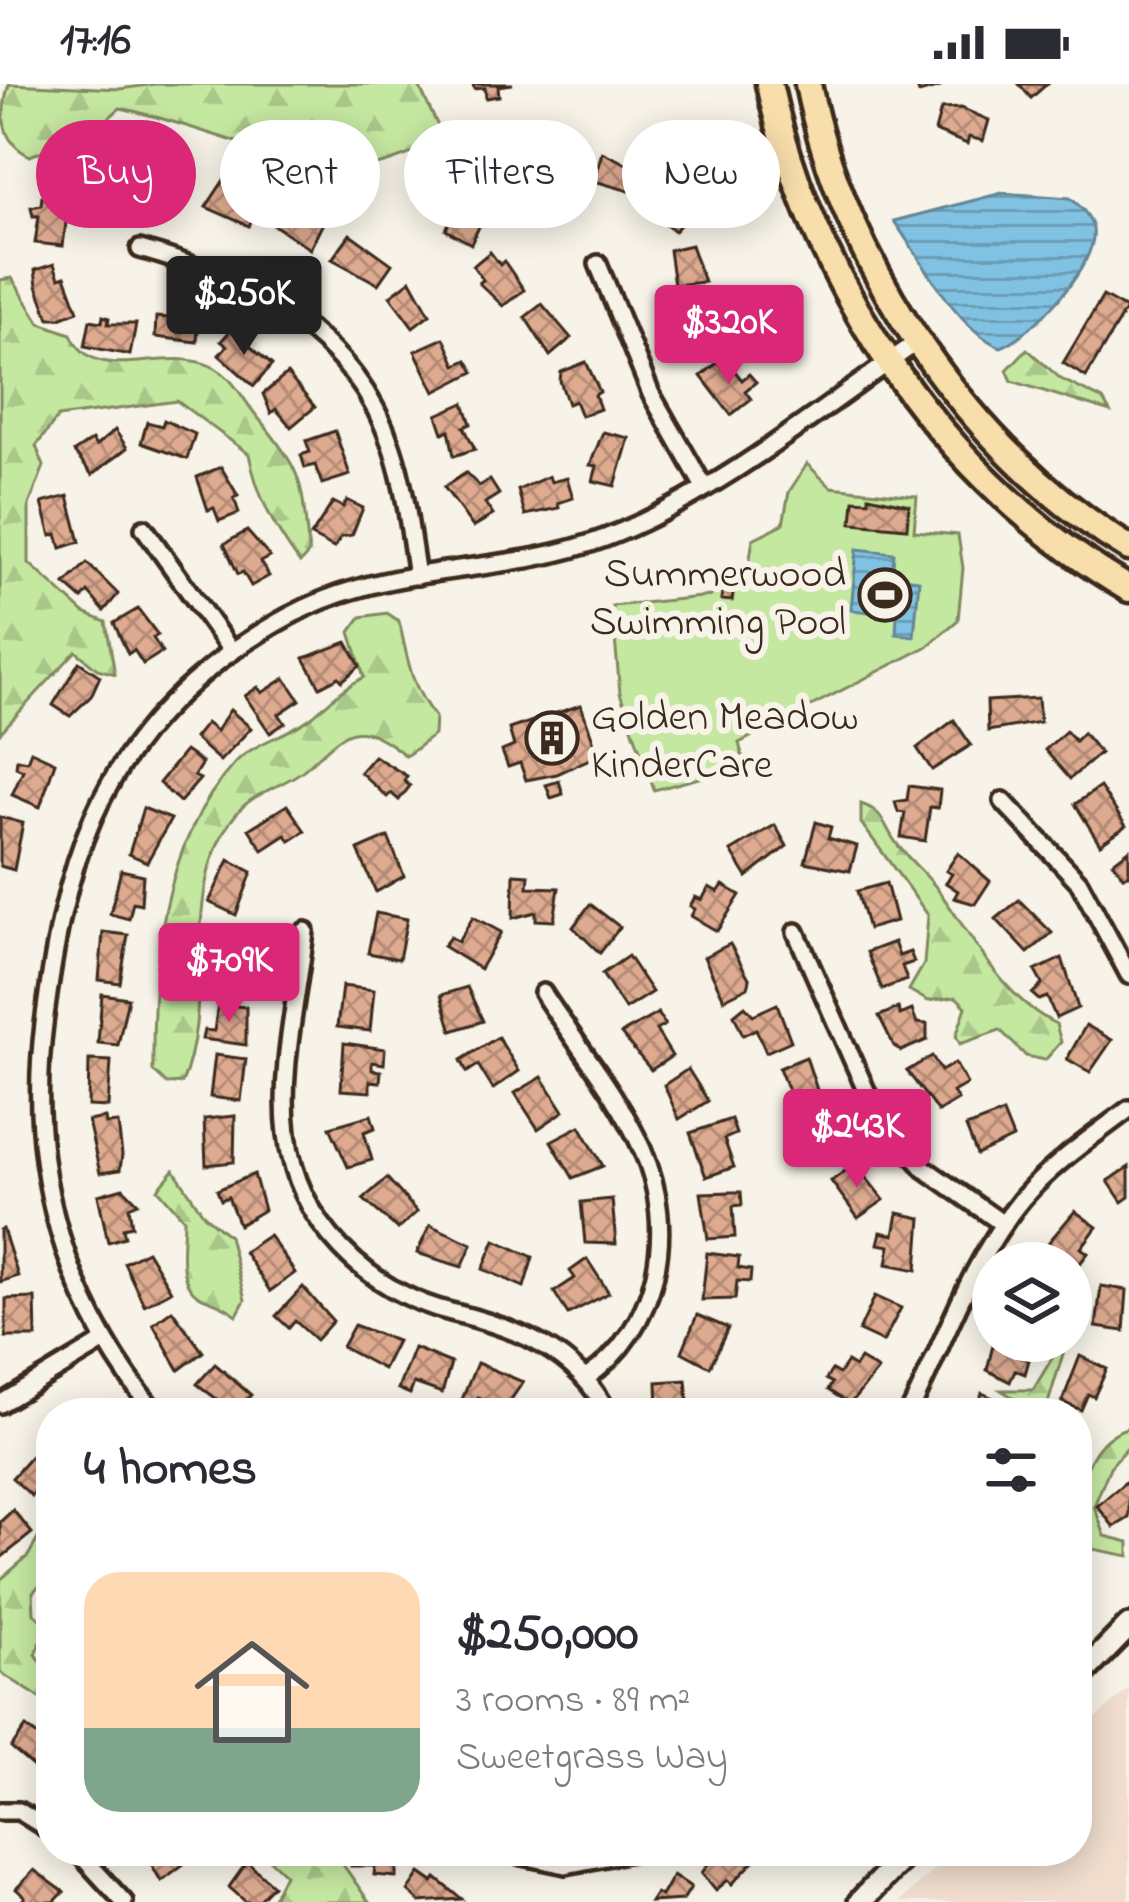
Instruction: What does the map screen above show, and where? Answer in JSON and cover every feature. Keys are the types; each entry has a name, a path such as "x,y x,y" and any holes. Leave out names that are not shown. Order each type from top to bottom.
{"main road":[{"path":"769,84 815,230 889,362 1004,495 1129,589"},
{"path":"808,84 851,214 920,340 963,399 1022,463 1129,548"},
{"path":"1092,1664 1129,1626"},
{"path":"860,1902 894,1866"}],"street":[{"path":"140,249 256,290 332,352 359,386 391,444 417,576"},
{"path":"598,264 651,394 704,488"},
{"path":"145,1398 103,1342 56,1230 41,1148 41,1045 59,916 91,814 130,748 169,702 232,652 317,602 417,576 584,546 657,515 920,340"},
{"path":"144,528 232,652"},
{"path":"1004,801 1079,882 1129,974"},
{"path":"305,932 286,1112 291,1157 317,1219 340,1248 380,1282 430,1307 528,1334 585,1379 598,1398"},
{"path":"796,932 876,1113 925,1168 1003,1224"},
{"path":"543,993 636,1136 658,1210 655,1278 639,1323 618,1353 585,1379"},
{"path":"917,1398 971,1276 1003,1224 1055,1166 1129,1109"},
{"path":"0,1404 103,1342"},
{"path":"0,1811 19,1810 36,1821"},
{"path":"91,1866 124,1902"}],"shaded area":[{"path":"1129,1688 1129,1902 899,1902 938,1866 1092,1866 1092,1722"}],"green space":[{"path":"9,84 120,89 155,84 418,84 435,120 404,120 404,156 380,165 380,120 220,120 220,137 196,129 196,120 166,120 120,108 106,120 36,120 36,154 30,156 8,135 4,106"},
{"path":"12,278 40,323 71,334 96,359 192,361 226,376 294,468 309,553 300,563 282,537 262,498 249,454 177,401 58,417 36,446 44,466 29,505 29,563 84,613 106,622 115,674 97,669 76,651 0,733 0,280"},
{"path":"1027,349 1061,379 1103,400 1110,412 1012,381 1007,370"},
{"path":"807,464 831,487 917,496 914,531 958,535 963,568 958,620 928,646 739,743 745,766 654,790 620,693 612,606 711,596 720,577 747,578 753,539 783,524 789,492"},
{"path":"387,613 399,621 415,683 435,717 434,735 406,756 374,735 352,732 237,813 219,842 208,874 192,1050 182,1083 167,1084 153,1071 155,991 166,909 190,832 210,796 242,756 304,723 364,677 350,632 361,617"},
{"path":"861,804 879,815 1003,981 1036,1013 1056,1024 1061,1042 1045,1060 1026,1056 1000,1030 960,1044 956,1036 966,1007 956,997 928,1001 909,990 924,964 928,915 861,823"},
{"path":"174,1170 204,1215 229,1236 245,1300 237,1315 203,1298 188,1284 183,1263 184,1219 158,1189"},
{"path":"1050,1362 1061,1362 1050,1398 1014,1398 1001,1390 1033,1390"},
{"path":"1129,1427 1129,1445 1110,1467 1094,1506 1105,1536 1129,1542 1129,1556 1092,1549 1092,1458 1112,1435"},
{"path":"36,1542 36,1695 0,1672 0,1580 28,1556"},
{"path":"277,1866 344,1866 369,1902 271,1902 285,1874"}],"water":[{"path":"1002,193 1070,198 1093,229 1086,260 1061,297 1029,329 1001,347 985,339 956,310 894,221"},
{"name":"Summerwood Swimming Pool","path":"857,549 894,553 892,577 919,580 914,636 896,634 897,615 851,610"}],"building":[{"path":"473,84 513,84 498,86 499,96 486,98 485,88 474,89"},
{"path":"916,84 939,84 940,87 919,93"},
{"path":"1019,84 1047,84 1031,98"},
{"path":"961,108 989,120 983,141 969,137 967,144 935,131 941,109"},
{"path":"602,152 622,162 622,189 598,182"},
{"path":"220,186 220,213 206,207"},
{"path":"37,228 65,228 63,246 35,243"},
{"path":"278,228 320,228 310,249"},
{"path":"447,228 478,228 471,244"},
{"path":"350,234 392,264 378,284 332,259"},
{"path":"691,245 704,282 674,285 669,250"},
{"path":"490,252 500,265 504,261 524,290 503,306 479,283 483,280 473,266"},
{"path":"54,264 59,278 65,276 78,311 60,318 49,318 35,270"},
{"path":"411,280 430,314 413,327 390,296"},
{"path":"1103,296 1126,309 1086,377 1063,363"},
{"path":"542,304 571,338 550,356 525,317"},
{"path":"695,307 715,335 709,337 716,351 697,361 689,347 685,350 671,319"},
{"path":"171,311 199,313 197,342 155,337 156,317 171,318"},
{"path":"103,316 109,318 108,324 136,324 130,355 85,346 90,320 102,322"},
{"path":"231,330 272,365 254,386 219,355 227,346 221,341"},
{"path":"444,338 456,365 467,360 474,372 435,392 415,351"},
{"path":"586,362 600,392 595,395 600,409 581,416 575,401 568,404 560,381 561,372"},
{"path":"718,362 728,374 733,369 742,380 749,374 756,382 745,391 751,399 731,415 701,376"},
{"path":"287,374 315,407 291,427 276,409 271,413 263,394"},
{"path":"464,403 471,424 464,427 475,449 454,456 449,430 443,433 437,415"},
{"path":"164,420 195,434 187,459 141,443 147,422 162,426"},
{"path":"115,430 127,448 92,475 74,452 92,440 96,446"},
{"path":"335,431 350,475 322,484 315,465 305,468 301,455 310,452 306,441"},
{"path":"603,432 629,438 615,486 593,481 597,466 590,465"},
{"path":"221,467 238,496 234,498 239,513 219,521 214,508 208,510 197,477"},
{"path":"466,473 479,486 490,480 499,494 485,503 493,515 473,527 444,487"},
{"path":"549,476 551,482 567,478 573,498 558,503 559,508 525,515 518,490"},
{"path":"68,496 80,542 61,548 57,534 51,536 42,503"},
{"path":"869,496 909,505 907,528 852,523 854,500 869,501"},
{"path":"347,500 363,508 352,535 341,537 334,548 311,536 333,502 343,507"},
{"path":"247,531 270,557 261,562 269,576 251,586 243,572 238,574 224,544"},
{"path":"87,563 118,594 104,611 88,592 82,599 65,584"},
{"path":"724,581 735,582 732,601 721,600"},
{"path":"138,609 158,635 153,638 162,652 143,664 134,650 128,654 114,623"},
{"path":"347,642 360,666 342,681 339,677 320,687 304,658"},
{"path":"79,662 100,676 91,696 70,716 53,705"},
{"path":"285,678 300,700 279,714 285,723 270,733 245,696 258,687 262,693"},
{"path":"1038,698 1040,722 988,731 987,701"},
{"name":"Golden Meadow KinderCare","path":"581,705 598,755 557,774 526,780 520,763 508,767 502,751 514,746 509,729"},
{"path":"230,710 251,728 220,761 194,738 206,723 216,731"},
{"path":"954,720 971,745 932,770 917,748"},
{"path":"1066,731 1075,741 1083,733 1100,753 1070,779 1045,750"},
{"path":"31,751 55,762 40,807 12,795 23,770 16,767 17,759 27,761"},
{"path":"185,751 202,763 194,776 200,779 180,802 159,783"},
{"path":"374,756 407,776 404,781 410,786 399,800 391,793 387,797 360,772"},
{"path":"559,781 563,794 551,798 546,785"},
{"path":"909,786 940,790 938,808 930,807 925,841 901,837 905,813 898,812 895,802 907,800"},
{"path":"1100,787 1126,826 1100,844 1075,804"},
{"path":"287,805 305,831 290,841 286,835 263,850 249,829"},
{"path":"143,808 171,819 147,862 129,854"},
{"path":"0,817 23,823 14,870 0,866"},
{"path":"816,822 831,827 828,838 857,846 850,871 805,862"},
{"path":"775,825 787,846 747,877 731,851"},
{"path":"388,837 404,876 376,892 358,850"},
{"path":"1129,850 1129,875 1123,876 1113,862"},
{"path":"958,853 990,881 975,904 954,898 958,891 946,883 952,874 946,871"},
{"path":"229,860 252,872 236,915 209,902"},
{"path":"121,870 143,875 141,904 133,902 129,919 110,914"},
{"path":"514,874 529,875 528,887 559,888 554,921 536,920 536,912 513,918"},
{"path":"886,883 896,921 868,929 857,891"},
{"path":"723,885 740,895 717,931 691,916 695,909 690,906 695,897 702,900 709,887 718,892"},
{"path":"1019,900 1052,933 1028,953 996,919"},
{"path":"590,904 620,927 600,953 573,927"},
{"path":"376,913 407,919 399,959 368,953"},
{"path":"473,917 501,932 480,969 443,946 450,937 458,942"},
{"path":"103,932 128,935 120,983 99,980"},
{"path":"213,934 238,937 239,983 208,979"},
{"path":"894,942 899,956 910,952 914,962 902,966 907,980 882,989 867,952"},
{"path":"730,944 750,980 748,987 724,999 704,957"},
{"path":"628,956 652,992 625,1009 602,974"},
{"path":"1062,958 1078,1008 1056,1018 1047,997 1039,1000 1032,994 1042,984 1035,971"},
{"path":"342,986 374,990 370,1031 337,1027"},
{"path":"467,987 483,1021 452,1031 441,995"},
{"path":"102,994 128,998 118,1045 98,1043"},
{"path":"218,1004 246,1007 246,1045 202,1039 204,1030 214,1031"},
{"path":"777,1004 791,1041 766,1052 756,1029 743,1035 734,1015 745,1006 753,1015"},
{"path":"898,1008 900,1015 912,1010 917,1023 927,1024 927,1040 901,1051 894,1046 879,1016"},
{"path":"658,1013 665,1025 656,1030 672,1056 651,1070 621,1034"},
{"path":"1086,1025 1112,1040 1090,1072 1067,1059"},
{"path":"498,1037 519,1071 493,1089 478,1065 467,1072 461,1060"},
{"path":"344,1043 385,1049 384,1064 372,1062 372,1070 381,1071 380,1082 370,1081 370,1092 341,1090"},
{"path":"215,1055 246,1059 241,1101 210,1097"},
{"path":"932,1056 941,1071 955,1063 967,1084 953,1092 958,1100 938,1112 907,1071"},
{"path":"806,1057 818,1093 793,1103 779,1068"},
{"path":"89,1060 111,1061 108,1107 88,1106"},
{"path":"688,1069 708,1101 679,1119 664,1085"},
{"path":"542,1077 564,1111 538,1129 515,1093"},
{"path":"824,1108 838,1149 815,1160 800,1146 806,1142 800,1129 808,1124 805,1118"},
{"path":"1003,1113 1013,1138 977,1155 966,1127"},
{"path":"371,1115 375,1128 364,1132 372,1160 348,1167 330,1127"},
{"path":"235,1116 234,1162 206,1165 204,1119"},
{"path":"105,1118 106,1124 118,1123 122,1155 120,1170 100,1173 88,1121"},
{"path":"731,1119 736,1134 724,1139 734,1167 706,1177 690,1133"},
{"path":"580,1126 603,1166 573,1178 551,1141"},
{"path":"855,1164 884,1200 858,1218 831,1181"},
{"path":"1129,1167 1129,1197 1122,1202 1108,1181"},
{"path":"254,1174 264,1210 239,1225 228,1197 221,1200 217,1190"},
{"path":"387,1178 417,1212 398,1229 363,1199"},
{"path":"123,1188 138,1203 129,1207 132,1226 123,1228 125,1237 108,1242 98,1195"},
{"path":"741,1192 742,1205 733,1206 735,1237 708,1239 701,1193"},
{"path":"612,1199 616,1244 585,1243 581,1202"},
{"path":"1075,1211 1097,1227 1086,1242 1049,1242"},
{"path":"898,1213 921,1218 917,1270 887,1264 890,1246 878,1244 881,1232 894,1235"},
{"path":"430,1225 472,1244 462,1267 417,1253"},
{"path":"0,1230 18,1276 0,1282"},
{"path":"269,1235 295,1273 270,1291 244,1252"},
{"path":"495,1240 533,1257 524,1287 483,1269"},
{"path":"147,1251 171,1291 144,1305 124,1263"},
{"path":"707,1253 739,1257 738,1268 751,1270 750,1282 737,1281 735,1299 702,1300"},
{"path":"587,1259 609,1293 568,1314 554,1292 575,1278 570,1271"},
{"path":"1101,1286 1127,1290 1124,1331 1096,1327"},
{"path":"303,1287 333,1321 316,1340 295,1321 289,1328 276,1316"},
{"path":"875,1296 901,1308 883,1342 859,1331"},
{"path":"35,1298 36,1337 6,1337 6,1299"},
{"path":"172,1310 203,1352 179,1370 153,1324"},
{"path":"697,1315 728,1328 710,1367 682,1352"},
{"path":"354,1325 397,1341 383,1369 342,1347"},
{"path":"414,1348 451,1363 442,1393 414,1383 410,1394 398,1389"},
{"path":"860,1359 878,1370 855,1398 841,1398 828,1390 832,1383 826,1379 832,1370 839,1374 847,1362 855,1367"},
{"path":"989,1362 1028,1362 1025,1374 1015,1370 1010,1382 987,1370"},
{"path":"1078,1362 1107,1369 1094,1397 1088,1394 1086,1398 1064,1398"},
{"path":"477,1363 523,1382 512,1398 463,1398"},
{"path":"215,1364 251,1395 215,1398 197,1384"},
{"path":"686,1380 688,1398 658,1398 657,1382"},
{"path":"36,1451 32,1496 12,1478"},
{"path":"1129,1479 1129,1518 1114,1527 1097,1506"},
{"path":"13,1510 32,1533 1,1558 0,1522"},
{"path":"26,1727 36,1735 36,1769 11,1748"},
{"path":"152,1866 181,1866 161,1881"},
{"path":"244,1866 252,1866 273,1885 257,1902 246,1902 229,1887"},
{"path":"375,1866 397,1866 397,1877 374,1875"},
{"path":"707,1866 749,1866 732,1884 728,1880 716,1890 702,1873"},
{"path":"34,1870 64,1892 54,1902 21,1902 25,1897 16,1889"},
{"path":"420,1873 433,1882 436,1878 462,1899 420,1902 408,1891"},
{"path":"673,1875 691,1887 683,1900 650,1902 656,1893 661,1896"}],"place":[{"name":"Summerwood Swimming Pool","path":"885,595"},
{"name":"Golden Meadow KinderCare","path":"552,738"}]}
